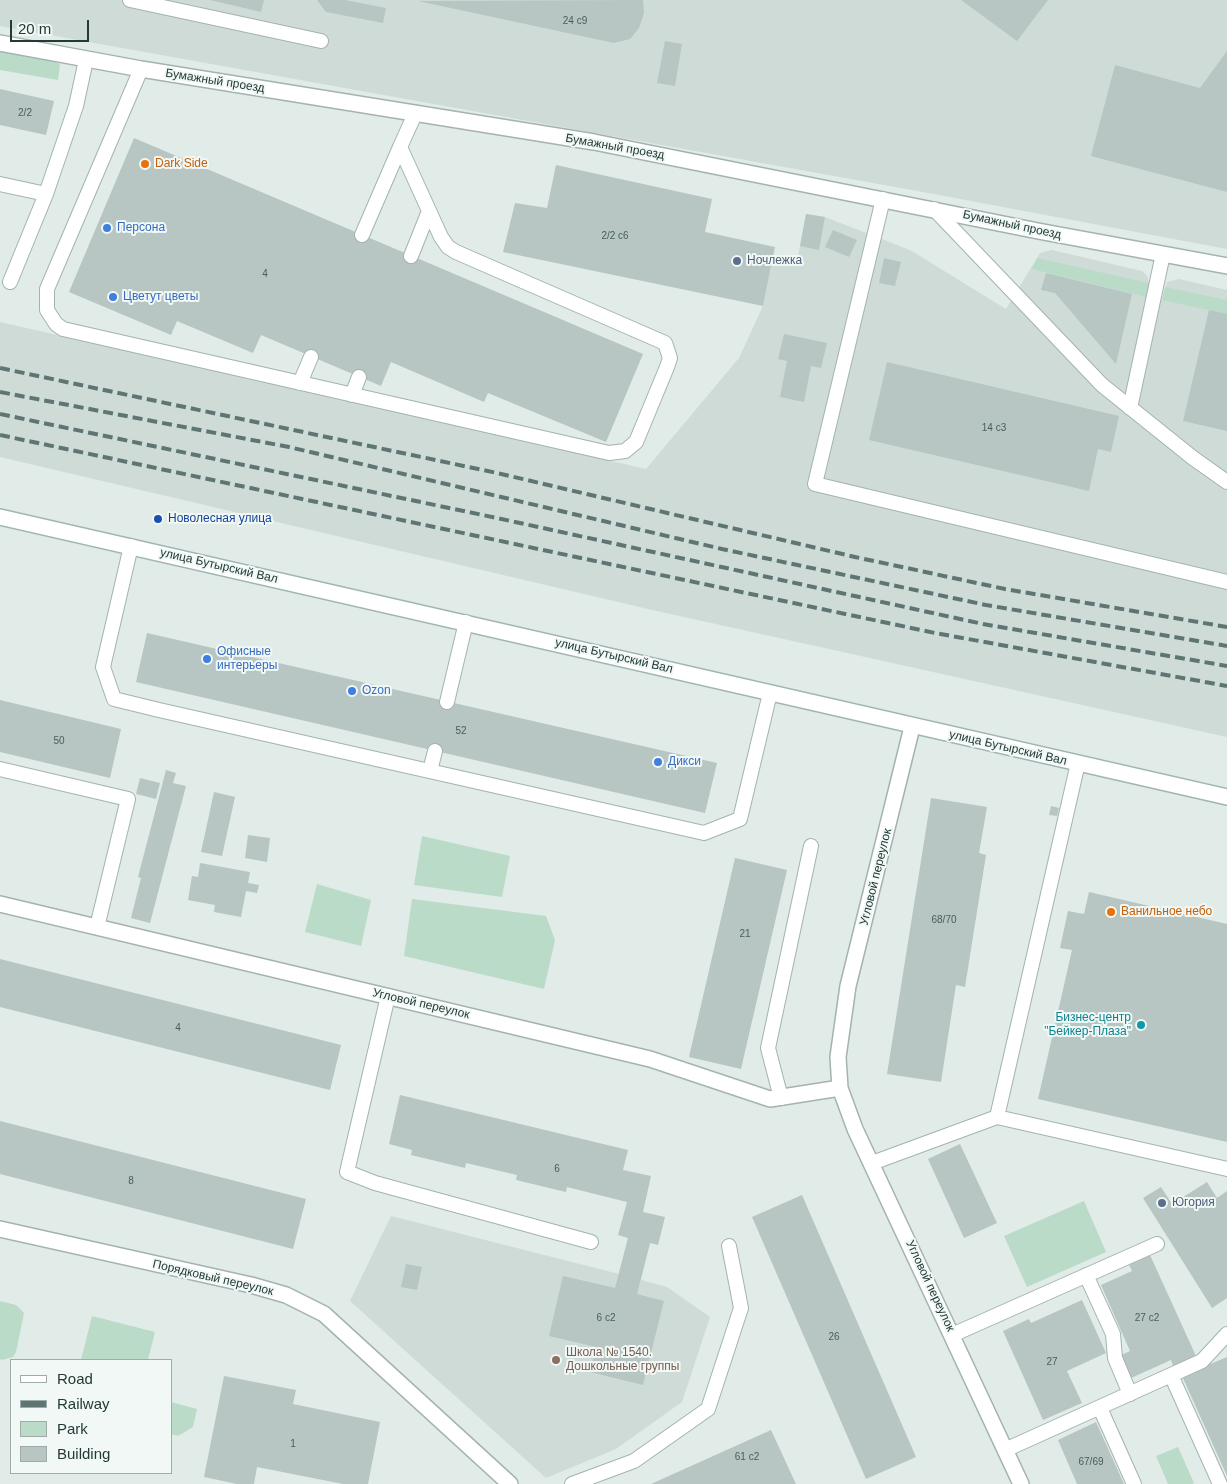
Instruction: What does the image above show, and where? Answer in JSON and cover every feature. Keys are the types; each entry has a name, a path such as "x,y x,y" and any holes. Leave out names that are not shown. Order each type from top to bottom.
{"street":[{"name":"Бумажный проезд","path":"0,43 141,70 603,144 1227,266"},
{"name":"улица Бутырский Вал","path":"0,516 1227,797"},
{"name":"Угловой переулок","path":"912,726 848,986 838,1058 840,1088 855,1129 1021,1484"},
{"name":"Угловой переулок","path":"0,904 650,1059 770,1099 840,1088"},
{"name":"Порядковый переулок","path":"0,1229 251,1285 286,1295 324,1314 510,1484"}],"lane":[{"path":"130,0 321,41"},
{"path":"10,282 46,194 76,106 86,60"},
{"path":"141,70 47,289 45,302 51,318 63,329 609,452 618,453 631,448 636,442 670,358 665,343 456,252 441,237 400,147"},
{"path":"362,235 415,114"},
{"path":"0,184 46,194"},
{"path":"884,199 815,484 1227,582"},
{"path":"934,209 1102,385 1193,458 1227,482"},
{"path":"411,256 429,211"},
{"path":"1130,408 1163,254"},
{"path":"300,383 311,357"},
{"path":"352,394 359,377"},
{"path":"131,546 103,668 114,699 704,833 740,819 770,693"},
{"path":"447,702 466,622"},
{"path":"430,771 435,751"},
{"path":"997,1117 1078,764"},
{"path":"0,769 128,799 97,927"},
{"path":"781,1098 768,1048 811,846"},
{"path":"388,996 347,1172 375,1183 591,1242"},
{"path":"872,1163 997,1117 1227,1169"},
{"path":"952,1335 1157,1244"},
{"path":"572,1484 634,1461 708,1409 741,1308 729,1246"},
{"path":"1086,1275 1113,1334 1115,1358 1130,1394"},
{"path":"1005,1450 1202,1361 1227,1334"},
{"path":"1171,1375 1220,1484"},
{"path":"1100,1408 1134,1484"}],"shaded area":[{"path":"0,0 1227,0 1227,249 923,192 0,26"},
{"path":"806,214 825,217 910,250 1006,309 1040,253 1052,250 1142,271 1147,276 1149,283 1146,296 1153,298 1162,300 1167,282 1179,279 1227,290 1227,737 648,609 0,457 0,322 646,469 739,358 763,306 773,258 797,262"},
{"name":"Школа № 1540. Дошкольные группы","path":"391,1216 619,1274 628,1238 650,1243 641,1280 667,1287 710,1317 682,1402 616,1449 546,1478 350,1301"}],"green space":[{"path":"0,51 56,61 60,65 58,80 0,70"},
{"path":"1037,258 1149,283 1146,297 1032,269"},
{"path":"1165,287 1227,300 1227,314 1162,300"},
{"path":"422,836 510,856 502,897 414,885"},
{"path":"317,884 371,900 361,946 305,932"},
{"path":"412,899 546,916 555,940 544,989 404,956"},
{"path":"1084,1201 1106,1252 1027,1287 1004,1236"},
{"path":"0,1301 16,1305 24,1313 16,1352 13,1357 2,1360 0,1359"},
{"path":"92,1316 155,1332 148,1359 81,1359"},
{"path":"172,1402 197,1409 193,1427 178,1436 172,1434"},
{"path":"1178,1447 1194,1483 1192,1484 1168,1484 1156,1456"}],"building":[{"path":"210,0 264,0 261,12"},
{"path":"317,0 345,0 386,8 383,23 326,12"},
{"path":"643,0 644,13 639,28 630,39 614,43 418,1"},
{"path":"961,0 1048,0 1017,41"},
{"path":"665,41 682,44 675,86 657,83"},
{"path":"1227,51 1227,192 1091,156 1115,65 1200,88"},
{"path":"0,89 54,101 46,135 0,125"},
{"path":"134,138 643,354 606,442 488,393 484,402 391,362 381,386 261,335 253,353 177,321 171,335 69,292"},
{"path":"556,165 712,199 705,232 775,247 763,306 503,252 515,203 547,208"},
{"path":"806,214 825,217 819,250 800,246"},
{"path":"833,230 857,240 849,257 825,247"},
{"path":"884,258 901,262 895,286 879,283"},
{"path":"1046,273 1132,294 1116,364 1055,293 1041,290"},
{"path":"1209,310 1227,314 1227,431 1183,421"},
{"path":"784,334 827,343 821,368 811,366 804,402 780,397 787,361 778,359"},
{"path":"887,362 1119,416 1111,452 1098,449 1089,491 869,440"},
{"path":"147,633 717,763 705,813 136,682"},
{"path":"0,700 121,729 110,778 0,752"},
{"path":"166,770 176,773 173,783 186,786 150,923 131,918 141,878 138,877"},
{"path":"140,778 160,783 156,799 136,794"},
{"path":"214,792 235,797 222,856 201,852"},
{"path":"931,798 987,807 979,853 986,855 965,987 956,985 941,1082 887,1074"},
{"path":"1051,806 1059,808 1057,816 1049,815"},
{"path":"248,835 270,838 267,862 245,858"},
{"path":"735,858 787,870 741,1069 689,1057"},
{"path":"200,863 250,872 248,883 259,885 257,893 246,891 241,917 214,912 215,905 188,900 192,876 198,877"},
{"name":"Бизнес-центр \"Бейкер-Плаза\"","path":"1089,892 1227,924 1227,1142 1038,1099 1072,950 1060,948 1068,911 1084,914"},
{"path":"0,959 341,1045 330,1090 0,1007"},
{"path":"400,1095 628,1150 623,1170 651,1176 643,1212 665,1217 658,1245 650,1243 637,1294 664,1301 643,1385 590,1372 596,1347 549,1336 563,1276 615,1288 628,1238 618,1235 627,1202 567,1187 566,1192 516,1180 517,1175 466,1163 465,1168 411,1155 412,1150 389,1144"},
{"path":"0,1121 306,1199 293,1249 0,1174"},
{"path":"960,1144 997,1223 964,1238 928,1159"},
{"path":"1207,1182 1217,1198 1227,1191 1227,1298 1212,1308 1143,1198 1161,1187 1172,1204"},
{"path":"802,1195 916,1457 866,1479 752,1217"},
{"path":"1150,1255 1196,1356 1173,1366 1171,1360 1131,1378 1121,1355 1130,1351 1101,1285 1132,1271 1129,1265"},
{"path":"406,1264 422,1267 417,1290 401,1287"},
{"path":"1082,1300 1106,1353 1067,1371 1082,1403 1043,1420 1003,1331 1029,1319 1031,1323"},
{"path":"1227,1357 1227,1476 1182,1376"},
{"path":"224,1376 296,1390 293,1404 380,1422 368,1484 343,1484 257,1467 254,1484 237,1484 204,1477"},
{"path":"1096,1422 1124,1484 1077,1484 1058,1440"},
{"path":"771,1430 796,1484 651,1484"}],"railway":[{"path":"0,368 497,473 855,557 1005,589 1227,627"},
{"path":"0,392 289,447 722,549 986,605 1227,646"},
{"path":"0,414 497,518 983,624 1227,666"},
{"path":"0,435 935,633 1227,686"}],"place":[{"name":"Dark Side","path":"145,164"},
{"name":"Персона","path":"107,228"},
{"name":"Ночлежка","path":"737,261"},
{"name":"Цветут цветы","path":"113,297"},
{"name":"Новолесная улица","path":"158,519"},
{"name":"Офисные интерьеры","path":"207,659"},
{"name":"Ozon","path":"352,691"},
{"name":"Дикси","path":"658,762"},
{"name":"Ванильное небо","path":"1111,912"},
{"name":"Бизнес-центр \"Бейкер-Плаза\"","path":"1141,1025"},
{"name":"Югория","path":"1162,1203"},
{"name":"Школа № 1540. Дошкольные группы","path":"556,1360"}]}
